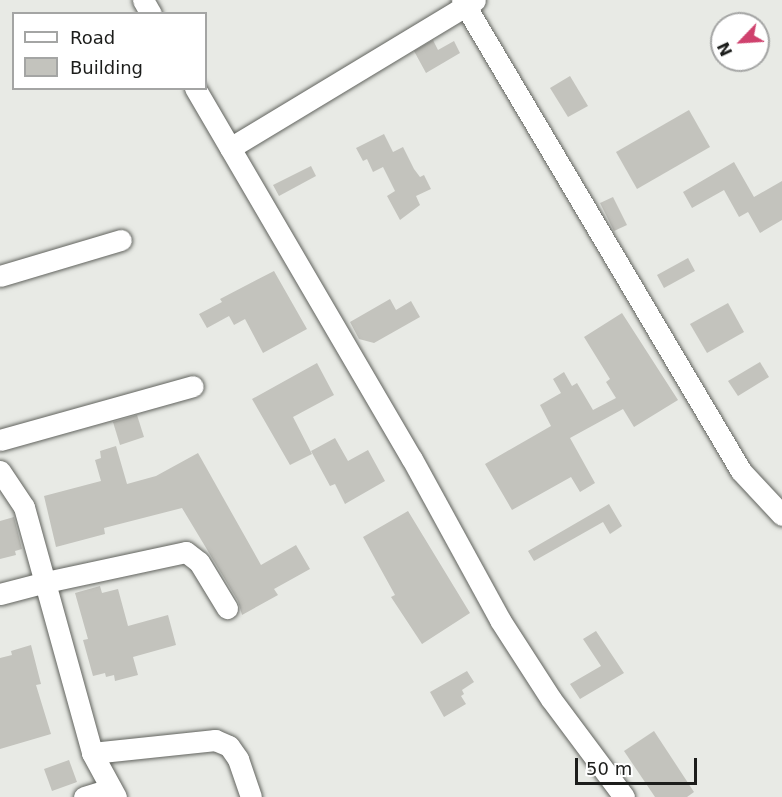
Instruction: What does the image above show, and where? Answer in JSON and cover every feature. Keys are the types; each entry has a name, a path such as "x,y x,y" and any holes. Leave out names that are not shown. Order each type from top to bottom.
{"street":[{"path":"230,148 468,2 741,471 782,515"},
{"path":"196,90 412,459 500,620 551,699 624,797"},
{"path":"0,276 121,240"},
{"path":"0,440 193,386"},
{"path":"0,471 24,507 92,753 113,793 84,797"},
{"path":"0,594 186,552 199,562 227,608"},
{"path":"92,753 215,740 229,746 238,759 251,797"}],"building":[{"path":"433,40 438,50 454,41 460,53 426,73 414,51"},
{"path":"570,76 588,106 568,117 550,88"},
{"path":"689,110 710,147 637,189 616,152"},
{"path":"384,134 393,152 403,147 414,169 420,177 424,175 431,189 416,196 420,205 400,220 387,196 395,191 383,167 373,172 367,159 363,161 356,148"},
{"path":"734,162 754,197 782,181 782,220 760,233 748,212 739,217 724,190 692,208 683,192"},
{"path":"311,166 316,176 279,196 273,185"},
{"path":"613,197 627,225 614,231 600,203"},
{"path":"688,258 695,271 664,288 657,275"},
{"path":"274,271 307,329 263,353 245,319 234,325 229,316 207,328 199,314 222,302 220,299"},
{"path":"390,299 396,310 411,301 420,317 374,343 359,339 350,322"},
{"path":"728,303 744,332 707,353 690,324"},
{"path":"622,313 678,400 634,427 623,409 570,438 595,483 580,492 571,477 512,510 485,464 551,426 540,405 561,393 553,379 564,372 572,386 577,383 593,410 616,398 606,382 610,379 584,337"},
{"path":"760,362 769,377 738,396 728,381"},
{"path":"317,363 334,395 293,417 312,454 290,465 252,399"},
{"path":"137,415 144,437 120,445 113,422"},
{"path":"335,438 348,461 368,450 385,481 345,504 335,484 330,486 311,451"},
{"path":"116,446 127,484 156,476 198,453 261,565 296,545 310,569 274,589 278,595 242,615 238,601 182,508 104,528 105,534 56,547 44,496 101,481 95,460 101,458 100,451"},
{"path":"609,504 622,526 610,534 603,522 534,561 528,551"},
{"path":"408,511 470,613 422,644 391,597 395,595 363,537"},
{"path":"14,517 22,549 15,551 16,555 0,559 0,521"},
{"path":"100,586 102,593 118,589 128,626 168,615 176,645 133,657 138,675 115,681 114,675 106,677 105,673 93,676 83,640 88,639 75,593"},
{"path":"596,631 624,673 580,699 570,684 601,666 583,639"},
{"path":"31,645 41,684 36,685 51,734 0,749 0,658 12,655 11,651"},
{"path":"467,671 474,682 462,690 464,694 461,696 466,704 444,717 430,692"},
{"path":"654,731 694,792 687,797 655,797 624,751"},
{"path":"69,760 77,782 52,791 44,769"}]}
